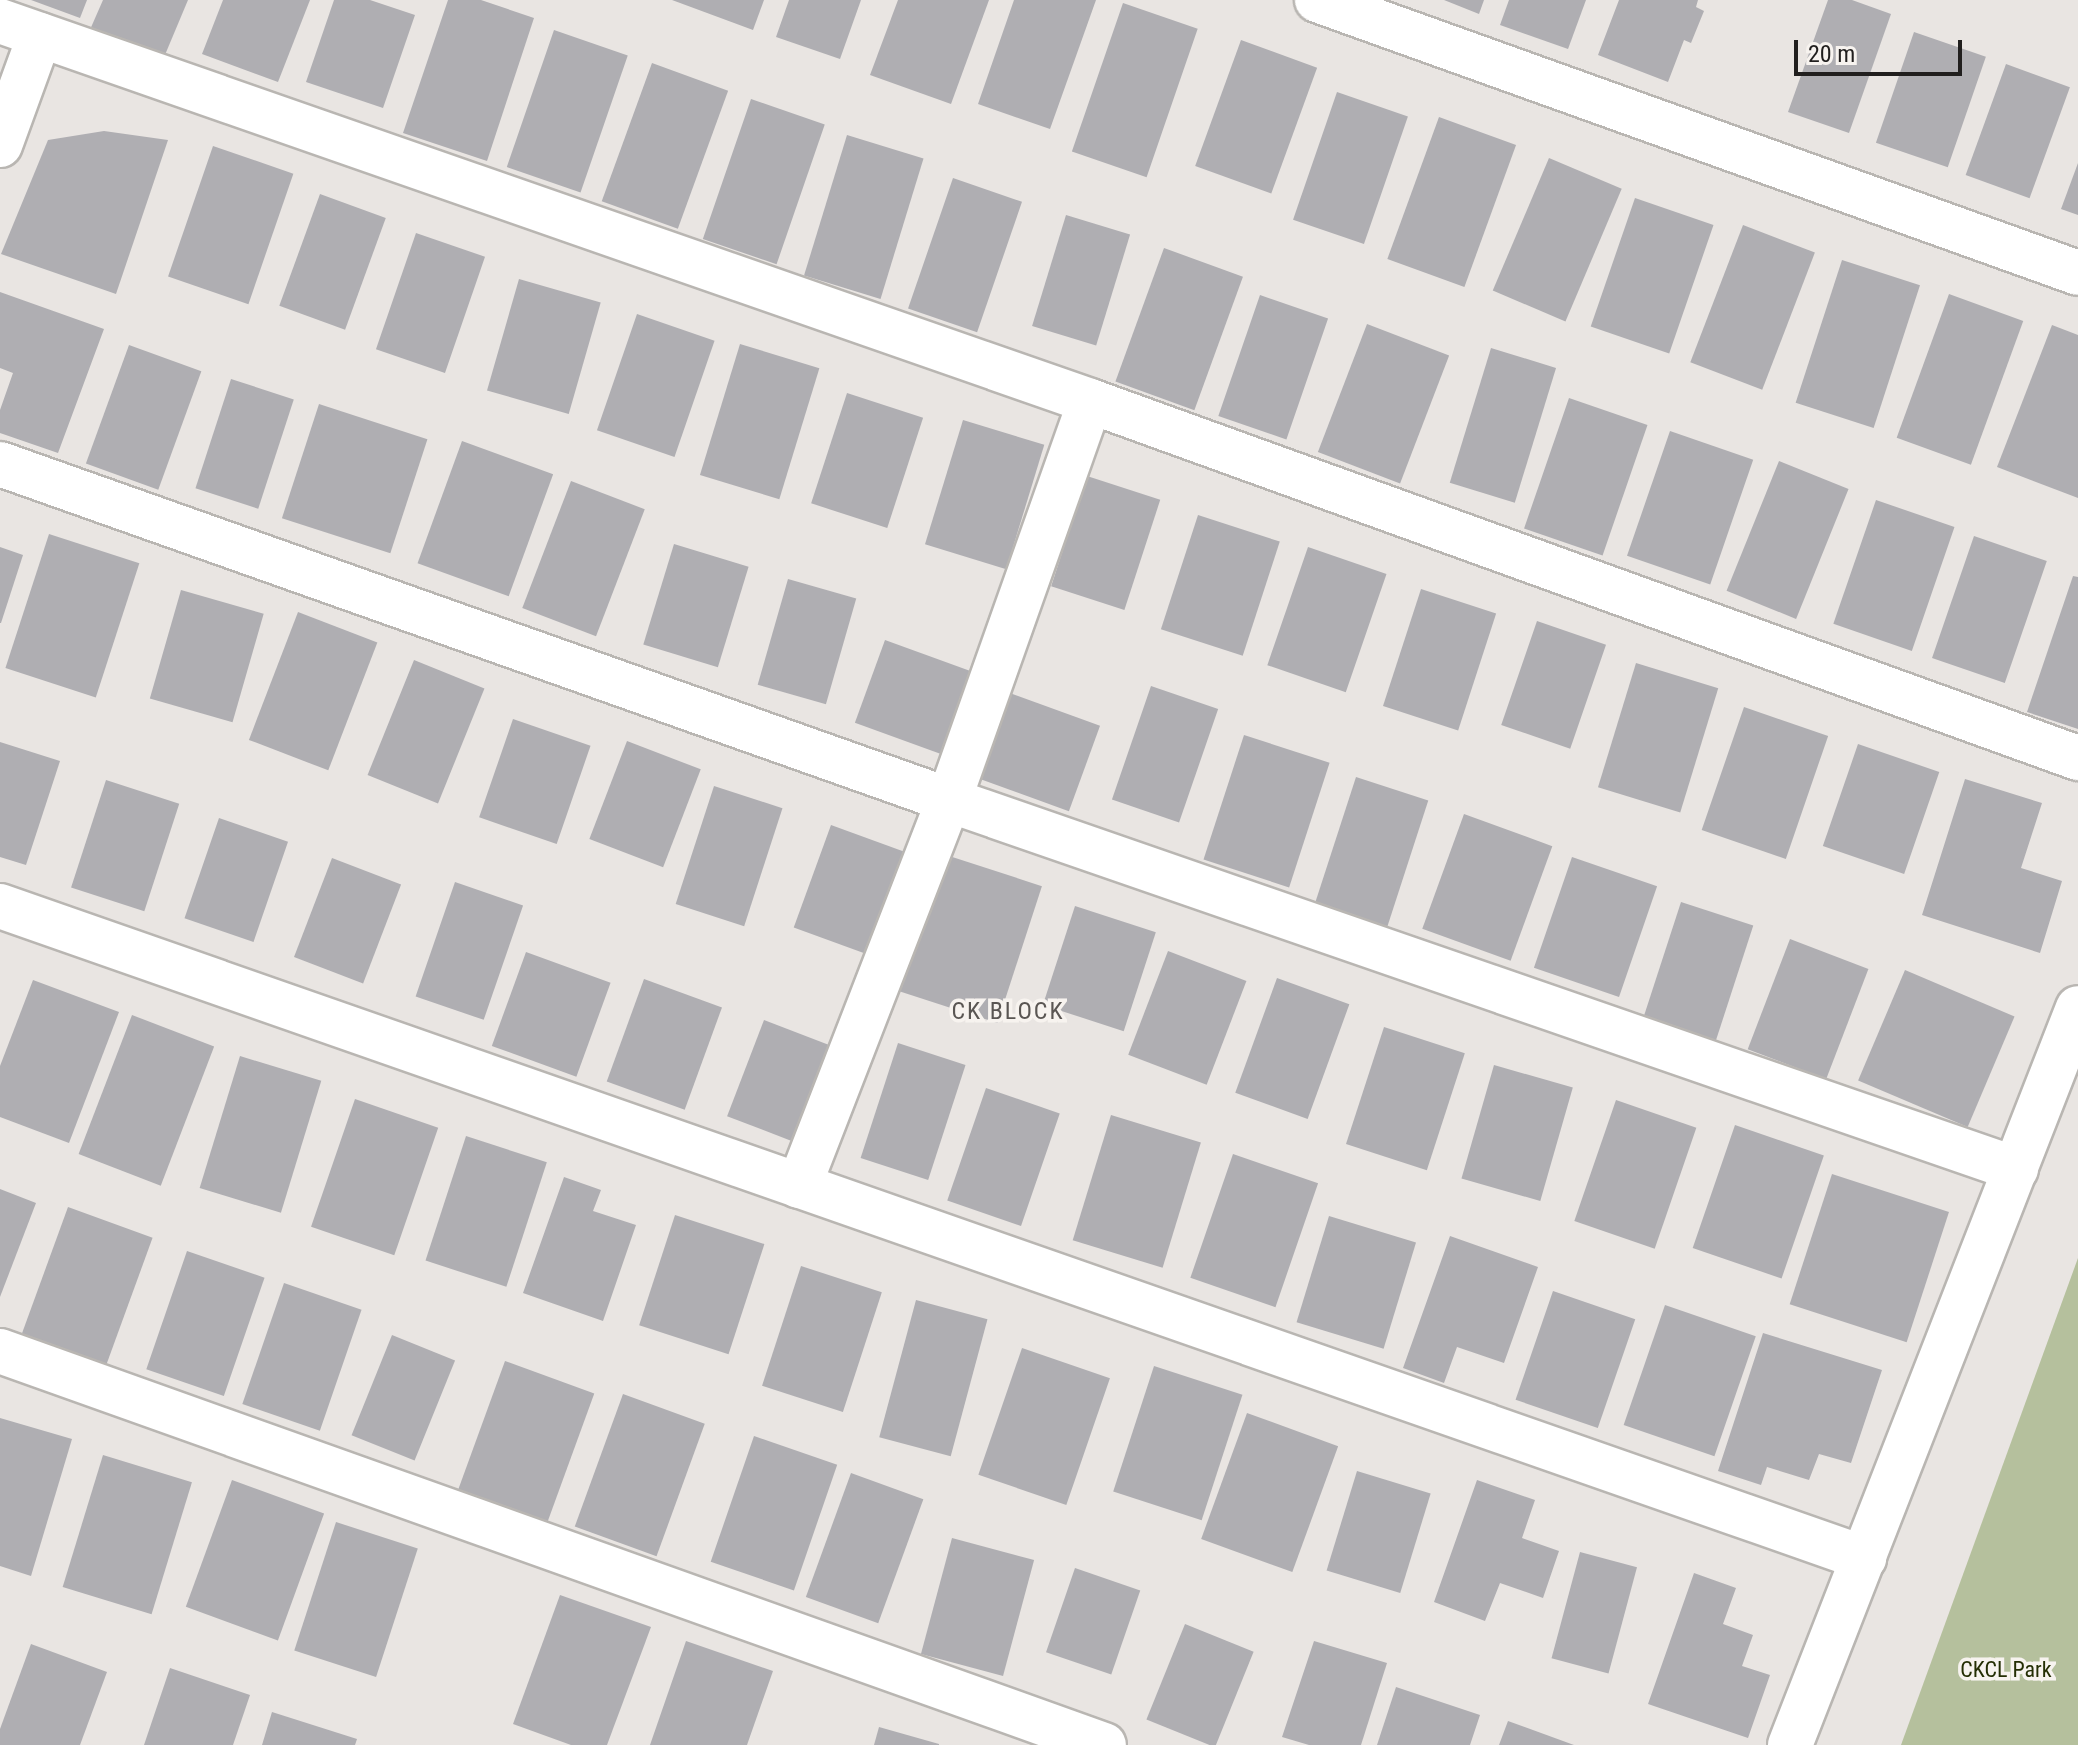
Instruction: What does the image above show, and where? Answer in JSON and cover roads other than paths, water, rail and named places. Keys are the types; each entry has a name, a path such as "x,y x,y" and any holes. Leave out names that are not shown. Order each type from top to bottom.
{"street":[{"path":"1317,0 2078,273"},
{"path":"0,145 20,28 1090,401 2078,758"},
{"path":"799,1186 949,800 1090,401"},
{"path":"0,464 949,800 2016,1169"},
{"path":"0,906 1864,1558"},
{"path":"1790,1745 2078,1008"},
{"path":"0,1351 1104,1745"}],"district":[{"name":"CK BLOCK","path":"1008,1012"}],"park label":[{"name":"CKCL Park","path":"2006,1670"}]}
